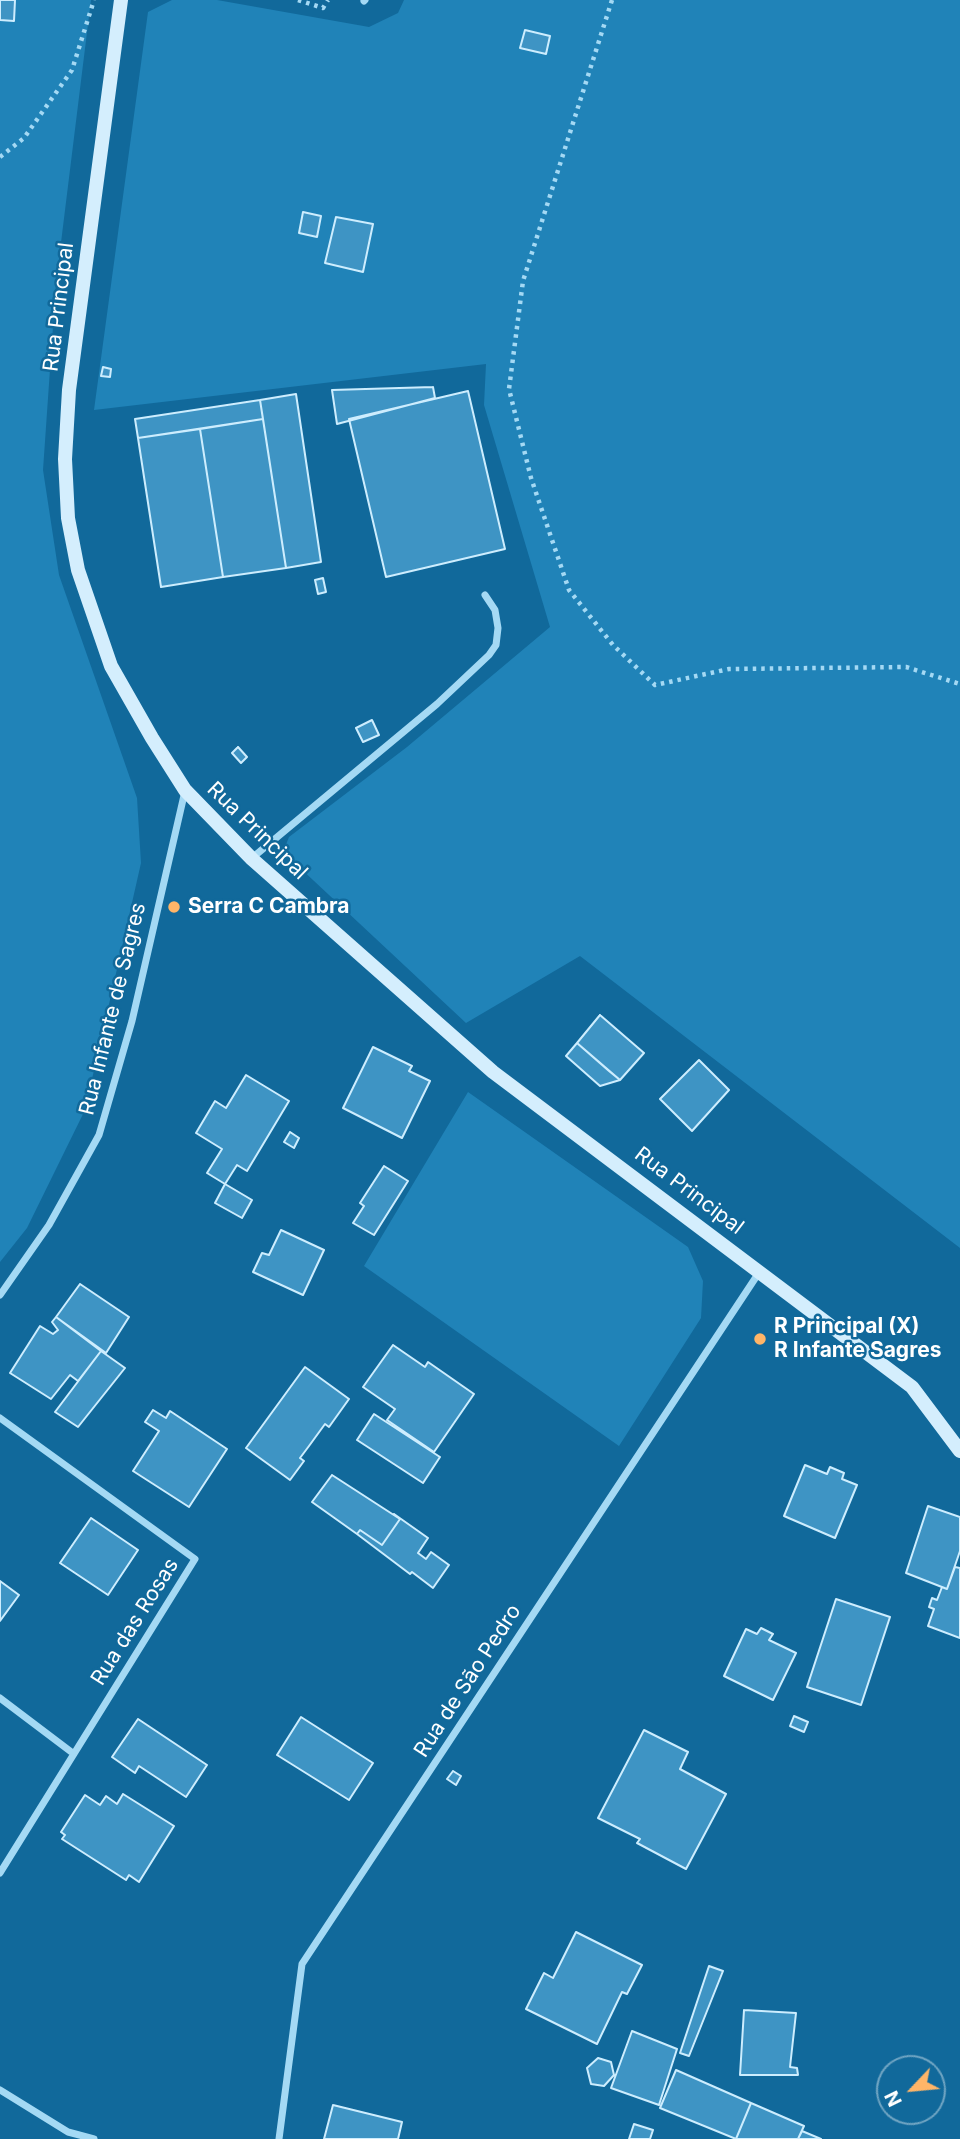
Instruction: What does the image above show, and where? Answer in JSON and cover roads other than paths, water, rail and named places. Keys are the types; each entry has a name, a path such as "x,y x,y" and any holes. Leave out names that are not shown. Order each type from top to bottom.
{"street":[{"name":"Rua Principal","path":"121,0 69,390 65,459 68,518 78,570 111,666 185,790 252,859 493,1072 760,1270 912,1387 960,1451"},
{"path":"252,859 437,704 489,655 496,645 498,628 495,610 485,595"},
{"name":"Rua Infante de Sagres","path":"0,1295 48,1225 99,1135 132,1021 185,790"},
{"name":"Rua de São Pedro","path":"279,2139 302,1964 760,1270"},
{"name":"Rua das Rosas","path":"0,1418 195,1559 0,1872"},
{"path":"0,1698 74,1754"},
{"path":"0,2090 68,2132 94,2139"}],"place":[{"name":"Serra C Cambra","path":"174,907"},
{"name":"R Principal (X) R Infante Sagres","path":"760,1339"}]}
